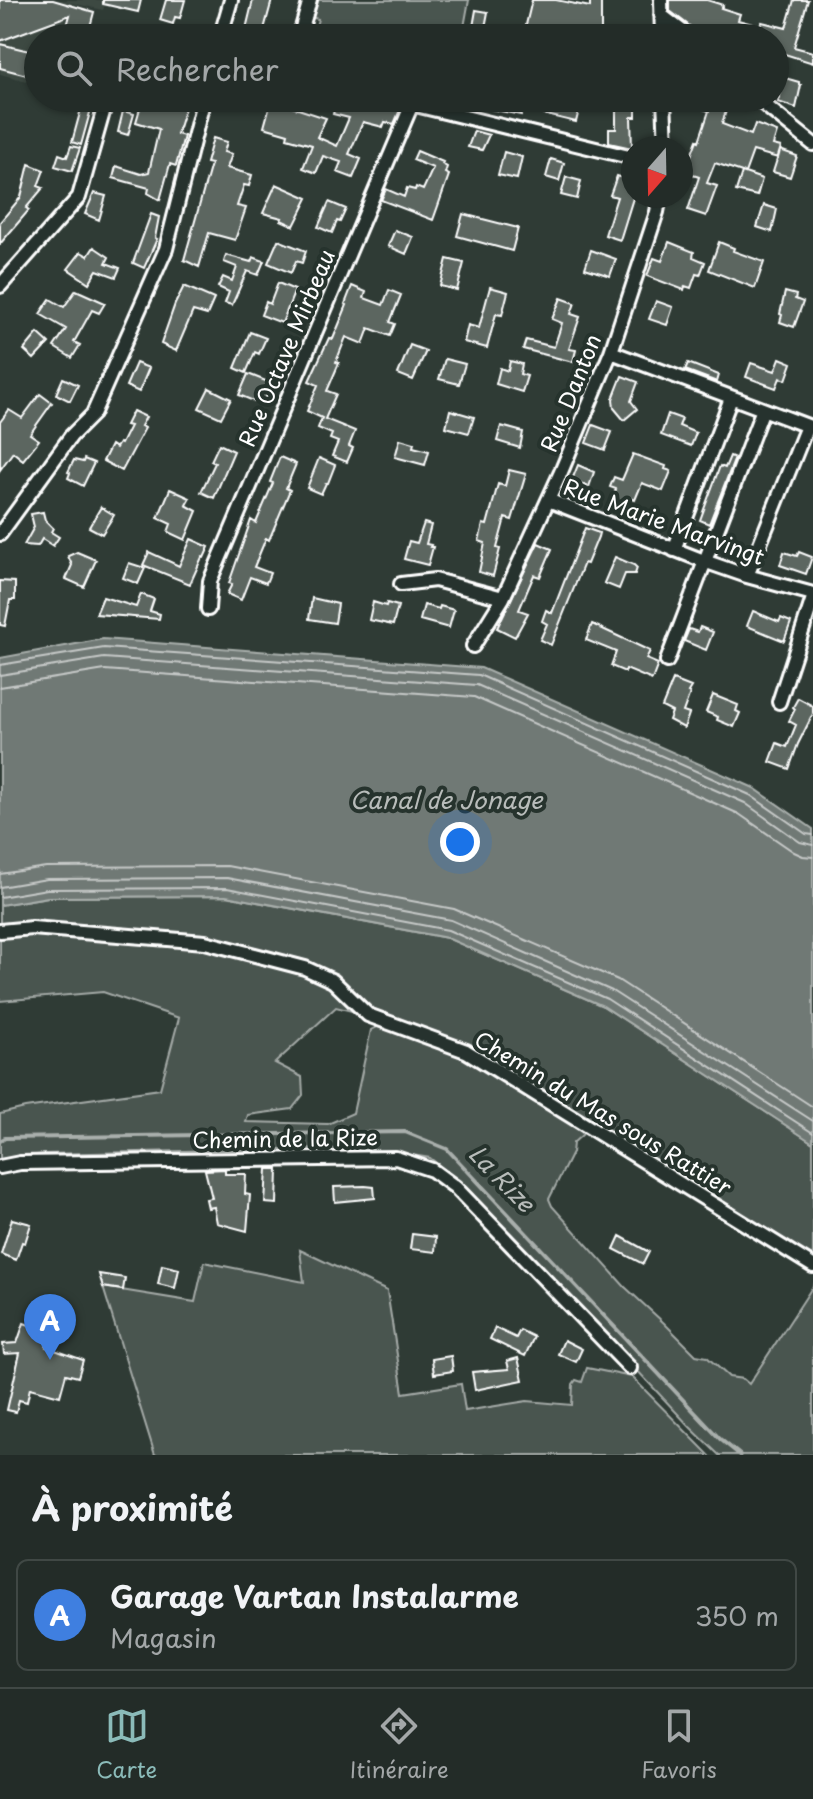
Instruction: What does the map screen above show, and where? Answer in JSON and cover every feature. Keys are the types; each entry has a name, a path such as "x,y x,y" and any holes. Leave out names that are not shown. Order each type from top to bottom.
{"street":[{"path":"224,24 231,0"},
{"path":"303,24 310,0"},
{"path":"661,0 661,24"},
{"path":"661,15 673,24"},
{"path":"0,286 79,197 103,112"},
{"path":"0,534 71,436 93,414 166,249 200,112"},
{"name":"Rue Octave Mirbeau","path":"208,609 210,581 409,112"},
{"path":"445,112 621,155"},
{"path":"665,112 666,136"},
{"path":"773,112 813,144"},
{"name":"Rue Danton","path":"473,646 503,598 611,352 658,208"},
{"path":"611,352 810,427 747,576"},
{"path":"674,550 731,398"},
{"path":"667,661 763,409"},
{"name":"Rue Marie Marvingt","path":"548,500 704,561 813,596"},
{"path":"401,584 435,580 503,598"},
{"path":"779,702 813,596"},
{"name":"Chemin du Mas sous Rattier","path":"0,931 32,928 205,942 305,968 333,981 368,1015 466,1051 813,1266"},
{"name":"Chemin de la Rize","path":"0,1167 34,1163 396,1158 432,1170 455,1187 630,1368"}],"shaded area":[{"path":"0,0 107,0 103,10 71,3 66,24 24,24 24,80 0,74"},
{"path":"316,0 469,0 465,24 317,24 318,19 310,17"},
{"path":"226,896 447,938 603,1006 813,1143 813,1266 466,1051 368,1015 336,1007 275,1063 302,1077 303,1095 292,1109 248,1115 246,1122 328,1124 353,1113 371,1030 379,1026 469,1058 584,1129 573,1143 572,1153 549,1199 552,1206 625,1287 696,1355 707,1357 729,1377 743,1379 749,1384 813,1286 813,1455 719,1455 467,1188 430,1158 388,1151 329,1148 45,1154 0,1159 0,1114 160,1089 179,1018 103,992 0,1001 0,905 48,897"},
{"path":"300,1250 387,1291 403,1393 461,1384 465,1411 527,1401 572,1405 573,1384 576,1380 582,1382 587,1368 632,1377 709,1455 155,1455 103,1287 195,1302 204,1262 304,1282"}],"water":[{"name":"Canal de Jonage","path":"103,639 481,668 754,788 813,829 813,1143 603,1006 447,938 226,896 48,897 0,905 0,658"}],"building":[{"path":"0,0 53,0 94,12 91,24 68,24 70,15 46,24 24,24 24,32 0,41"},
{"path":"103,0 141,0 138,12 103,4"},
{"path":"166,0 185,0 180,18 175,17 173,24 160,20"},
{"path":"253,0 272,0 265,24 247,24"},
{"path":"532,0 556,0 590,7 590,2 601,2 601,24 526,24"},
{"path":"670,0 707,0 740,14 738,20 753,24 687,24 670,11"},
{"path":"794,0 808,0 794,47 813,52 813,63 789,55 787,24"},
{"path":"476,10 488,12 486,24 474,24"},
{"path":"0,44 24,50 24,74 0,68"},
{"path":"789,79 801,85 796,108 789,106"},
{"path":"80,112 90,112 81,145 72,142"},
{"path":"123,112 134,114 128,135 118,132"},
{"path":"139,112 184,112 177,134 184,136 176,166 170,164 160,200 148,193 149,188 113,178 116,166 141,174 149,172 159,129 136,122"},
{"path":"268,112 308,112 326,118 317,137 337,146 349,118 334,112 399,112 394,124 385,122 383,127 363,122 349,154 361,159 353,178 337,172 341,162 323,156 316,173 303,168 312,145 264,127"},
{"path":"534,112 578,112 576,122"},
{"path":"616,112 636,112 636,117 631,117 632,136 621,136 621,146 609,143 609,129 616,129"},
{"path":"709,112 726,112 722,124 751,135 755,124 777,132 773,145 781,147 778,158 753,151 745,173 715,163 707,183 717,186 706,216 688,210 693,208 693,195 699,177 693,175 693,151"},
{"path":"474,131 489,135 482,150 468,147"},
{"path":"213,138 227,142 224,152 232,154 227,168 252,175 249,186 244,185 237,206 246,208 235,240 209,233 199,267 184,260 211,164 206,163"},
{"path":"71,146 80,148 72,171 55,166 59,154 67,157"},
{"path":"780,150 797,156 790,177 773,172"},
{"path":"417,151 443,162 447,167 445,173 449,175 433,220 381,200 386,189 404,197 407,188 423,190 433,168 413,160"},
{"path":"504,152 522,157 517,179 498,175"},
{"path":"551,159 564,163 559,181 546,177"},
{"path":"29,164 44,170 38,186 43,188 0,244 0,222 21,197"},
{"path":"742,172 762,179 757,196 736,191"},
{"path":"617,176 621,177 621,208 630,208 620,240 605,235 617,197 610,195"},
{"path":"566,177 581,181 577,199 561,195"},
{"path":"276,184 308,198 294,226 282,218 263,213"},
{"path":"94,193 106,196 99,220 85,214"},
{"path":"329,202 346,209 332,233 318,227"},
{"path":"764,205 777,209 772,232 757,227"},
{"path":"151,214 159,217 157,239 144,268 133,263"},
{"path":"463,214 518,228 512,251 457,236"},
{"path":"395,230 413,237 406,254 388,246"},
{"path":"278,240 306,251 302,263 296,261 291,273 268,263"},
{"path":"669,242 694,252 693,257 705,262 691,288 685,286 684,290 647,276 654,258 662,261"},
{"path":"719,242 734,248 733,251 764,262 755,288 709,270"},
{"path":"94,247 109,257 106,263 120,268 116,277 97,270 89,283 68,269 81,252 88,256"},
{"path":"591,250 616,259 610,276 585,268"},
{"path":"226,255 251,262 253,257 264,261 258,275 247,271 232,305 225,303 229,292 218,287 223,277 232,281 237,267 224,262"},
{"path":"447,259 464,263 457,290 440,286"},
{"path":"278,283 295,290 282,323 261,315 266,302 270,304"},
{"path":"184,286 214,299 207,315 193,311 176,351 161,344"},
{"path":"352,286 366,292 364,298 383,305 389,290 401,295 390,322 395,324 390,336 369,328 363,344 346,337 336,362 339,363 327,391 336,394 325,419 355,431 347,462 332,456 338,442 330,439 332,434 318,428 322,418 307,411 318,385 309,381 329,338 333,339"},
{"path":"490,287 508,292 502,315 496,314 487,348 464,342 468,325 479,328"},
{"path":"76,290 105,303 99,313 92,310 74,342 80,345 72,358 54,347 66,329 40,314 50,299 64,307"},
{"path":"785,292 796,295 795,299 803,302 794,327 780,322"},
{"path":"561,298 575,303 571,314 580,317 569,349 576,350 573,362 523,349 526,340 554,347 562,323 552,319"},
{"path":"656,301 673,307 667,325 649,319"},
{"path":"250,332 266,338 259,354 255,352 246,373 235,368"},
{"path":"38,333 49,343 34,359 24,350"},
{"path":"410,345 426,351 413,380 398,374"},
{"path":"780,358 792,363 786,380 780,378 776,388 746,377 751,363 775,371"},
{"path":"445,359 465,364 459,384 439,379"},
{"path":"510,361 522,364 520,374 527,376 522,392 496,384 500,368 508,371"},
{"path":"136,363 149,368 139,392 126,386"},
{"path":"688,363 719,375 717,382 685,370"},
{"path":"248,374 271,383 263,405 239,395"},
{"path":"622,376 638,382 631,401 637,409 624,420 614,408 613,399"},
{"path":"63,378 78,385 70,401 56,394"},
{"path":"209,388 231,399 221,418 199,408"},
{"path":"40,394 52,403 30,434 39,440 23,460 13,452 0,470 0,422 9,410 22,418"},
{"path":"450,410 474,417 469,433 446,427"},
{"path":"133,411 146,417 141,426 145,428 122,471 103,461 111,445 116,448 121,444"},
{"path":"668,414 682,419 679,426 696,433 691,446 661,435"},
{"path":"593,425 612,432 605,450 586,443"},
{"path":"501,426 523,432 520,448 497,441"},
{"path":"400,439 414,443 413,447 429,451 425,465 395,457"},
{"path":"219,444 234,451 214,498 201,492 215,463 211,461"},
{"path":"633,454 666,466 665,469 671,471 663,491 642,483 635,500 627,497 620,507 610,504 616,489 610,487 614,477 622,480"},
{"path":"730,456 735,458 709,524 700,520 720,466 725,468"},
{"path":"280,457 296,464 286,488 290,490 254,567 270,573 266,583 250,577 241,600 227,594 232,584 229,583 251,520 256,523 273,483 270,482"},
{"path":"319,458 335,465 321,494 307,488"},
{"path":"84,459 94,463 83,486 68,478 68,472 74,460 83,462"},
{"path":"578,465 594,472 589,487 572,480"},
{"path":"509,470 526,474 512,520 505,518 493,576 479,572 485,543 479,541 483,524 487,525 498,484 505,486"},
{"path":"170,489 190,498 186,505 197,511 185,540 168,532 171,524 158,518"},
{"path":"101,507 114,515 102,534 89,527"},
{"path":"43,512 45,520 53,528 51,532 59,537 53,546 42,539 38,546 24,545 34,527 31,514"},
{"path":"424,523 431,525 426,544 433,547 428,565 404,559 409,541 417,543"},
{"path":"585,528 599,533 598,537 587,564 584,563 551,645 540,640 547,624 542,621 546,610 552,613"},
{"path":"191,539 209,547 190,584 143,565 149,552 179,566"},
{"path":"538,543 552,549 540,577 534,575 519,610 528,613 515,637 497,628"},
{"path":"77,552 96,560 84,587 66,579 72,565 68,556"},
{"path":"784,552 797,556 799,552 812,557 806,574 780,565"},
{"path":"615,557 637,568 635,574 625,574 619,589 604,583"},
{"path":"129,563 145,568 138,584 123,578"},
{"path":"0,581 15,582 15,600 10,600 5,626 0,625"},
{"path":"141,594 154,599 150,611 160,614 159,619 96,614 103,597 136,607"},
{"path":"312,598 338,604 335,623 309,619"},
{"path":"373,602 398,606 393,625 369,620"},
{"path":"424,605 454,610 449,628 420,620"},
{"path":"753,611 779,622 781,618 791,622 784,641 747,626"},
{"path":"592,624 650,651 646,659 658,664 652,680 611,666 616,652 586,640"},
{"path":"700,627 713,632 706,650 684,641 689,629 698,632"},
{"path":"673,680 691,687 683,712 689,714 684,728 669,720 672,712 662,707"},
{"path":"713,695 738,705 736,711 740,713 734,727 706,712"},
{"path":"798,698 813,706 813,714 789,769 770,762 777,743 787,747 796,725 789,721"},
{"path":"225,1169 225,1174 246,1174 245,1194 250,1195 247,1231 217,1223 214,1207 208,1208 206,1199 212,1198 205,1170"},
{"path":"267,1169 278,1169 277,1204 265,1203"},
{"path":"334,1187 374,1187 375,1198 335,1202"},
{"path":"12,1219 31,1224 16,1260 1,1254"},
{"path":"412,1234 436,1237 435,1252 410,1249"},
{"path":"620,1236 649,1252 643,1264 614,1249"},
{"path":"162,1265 179,1269 175,1288 158,1284"},
{"path":"99,1274 125,1278 123,1290 103,1287"},
{"path":"24,1323 52,1333 46,1347 83,1360 78,1377 66,1374 60,1396 30,1388 27,1402 19,1400 16,1412 7,1410 20,1353 4,1354 3,1344 17,1343"},
{"path":"495,1328 516,1338 520,1330 534,1337 525,1356 490,1339"},
{"path":"564,1340 582,1349 576,1362 558,1354"},
{"path":"451,1356 453,1371 434,1374 432,1359"},
{"path":"518,1358 523,1380 475,1390 472,1372 509,1369 507,1361"}],"waterway":[{"name":"La Rize","path":"0,1141 5,1138 405,1132 447,1149 720,1439 740,1455"}],"place":[{"name":"Garage Vartan Instalarme","path":"50,1360"}]}
